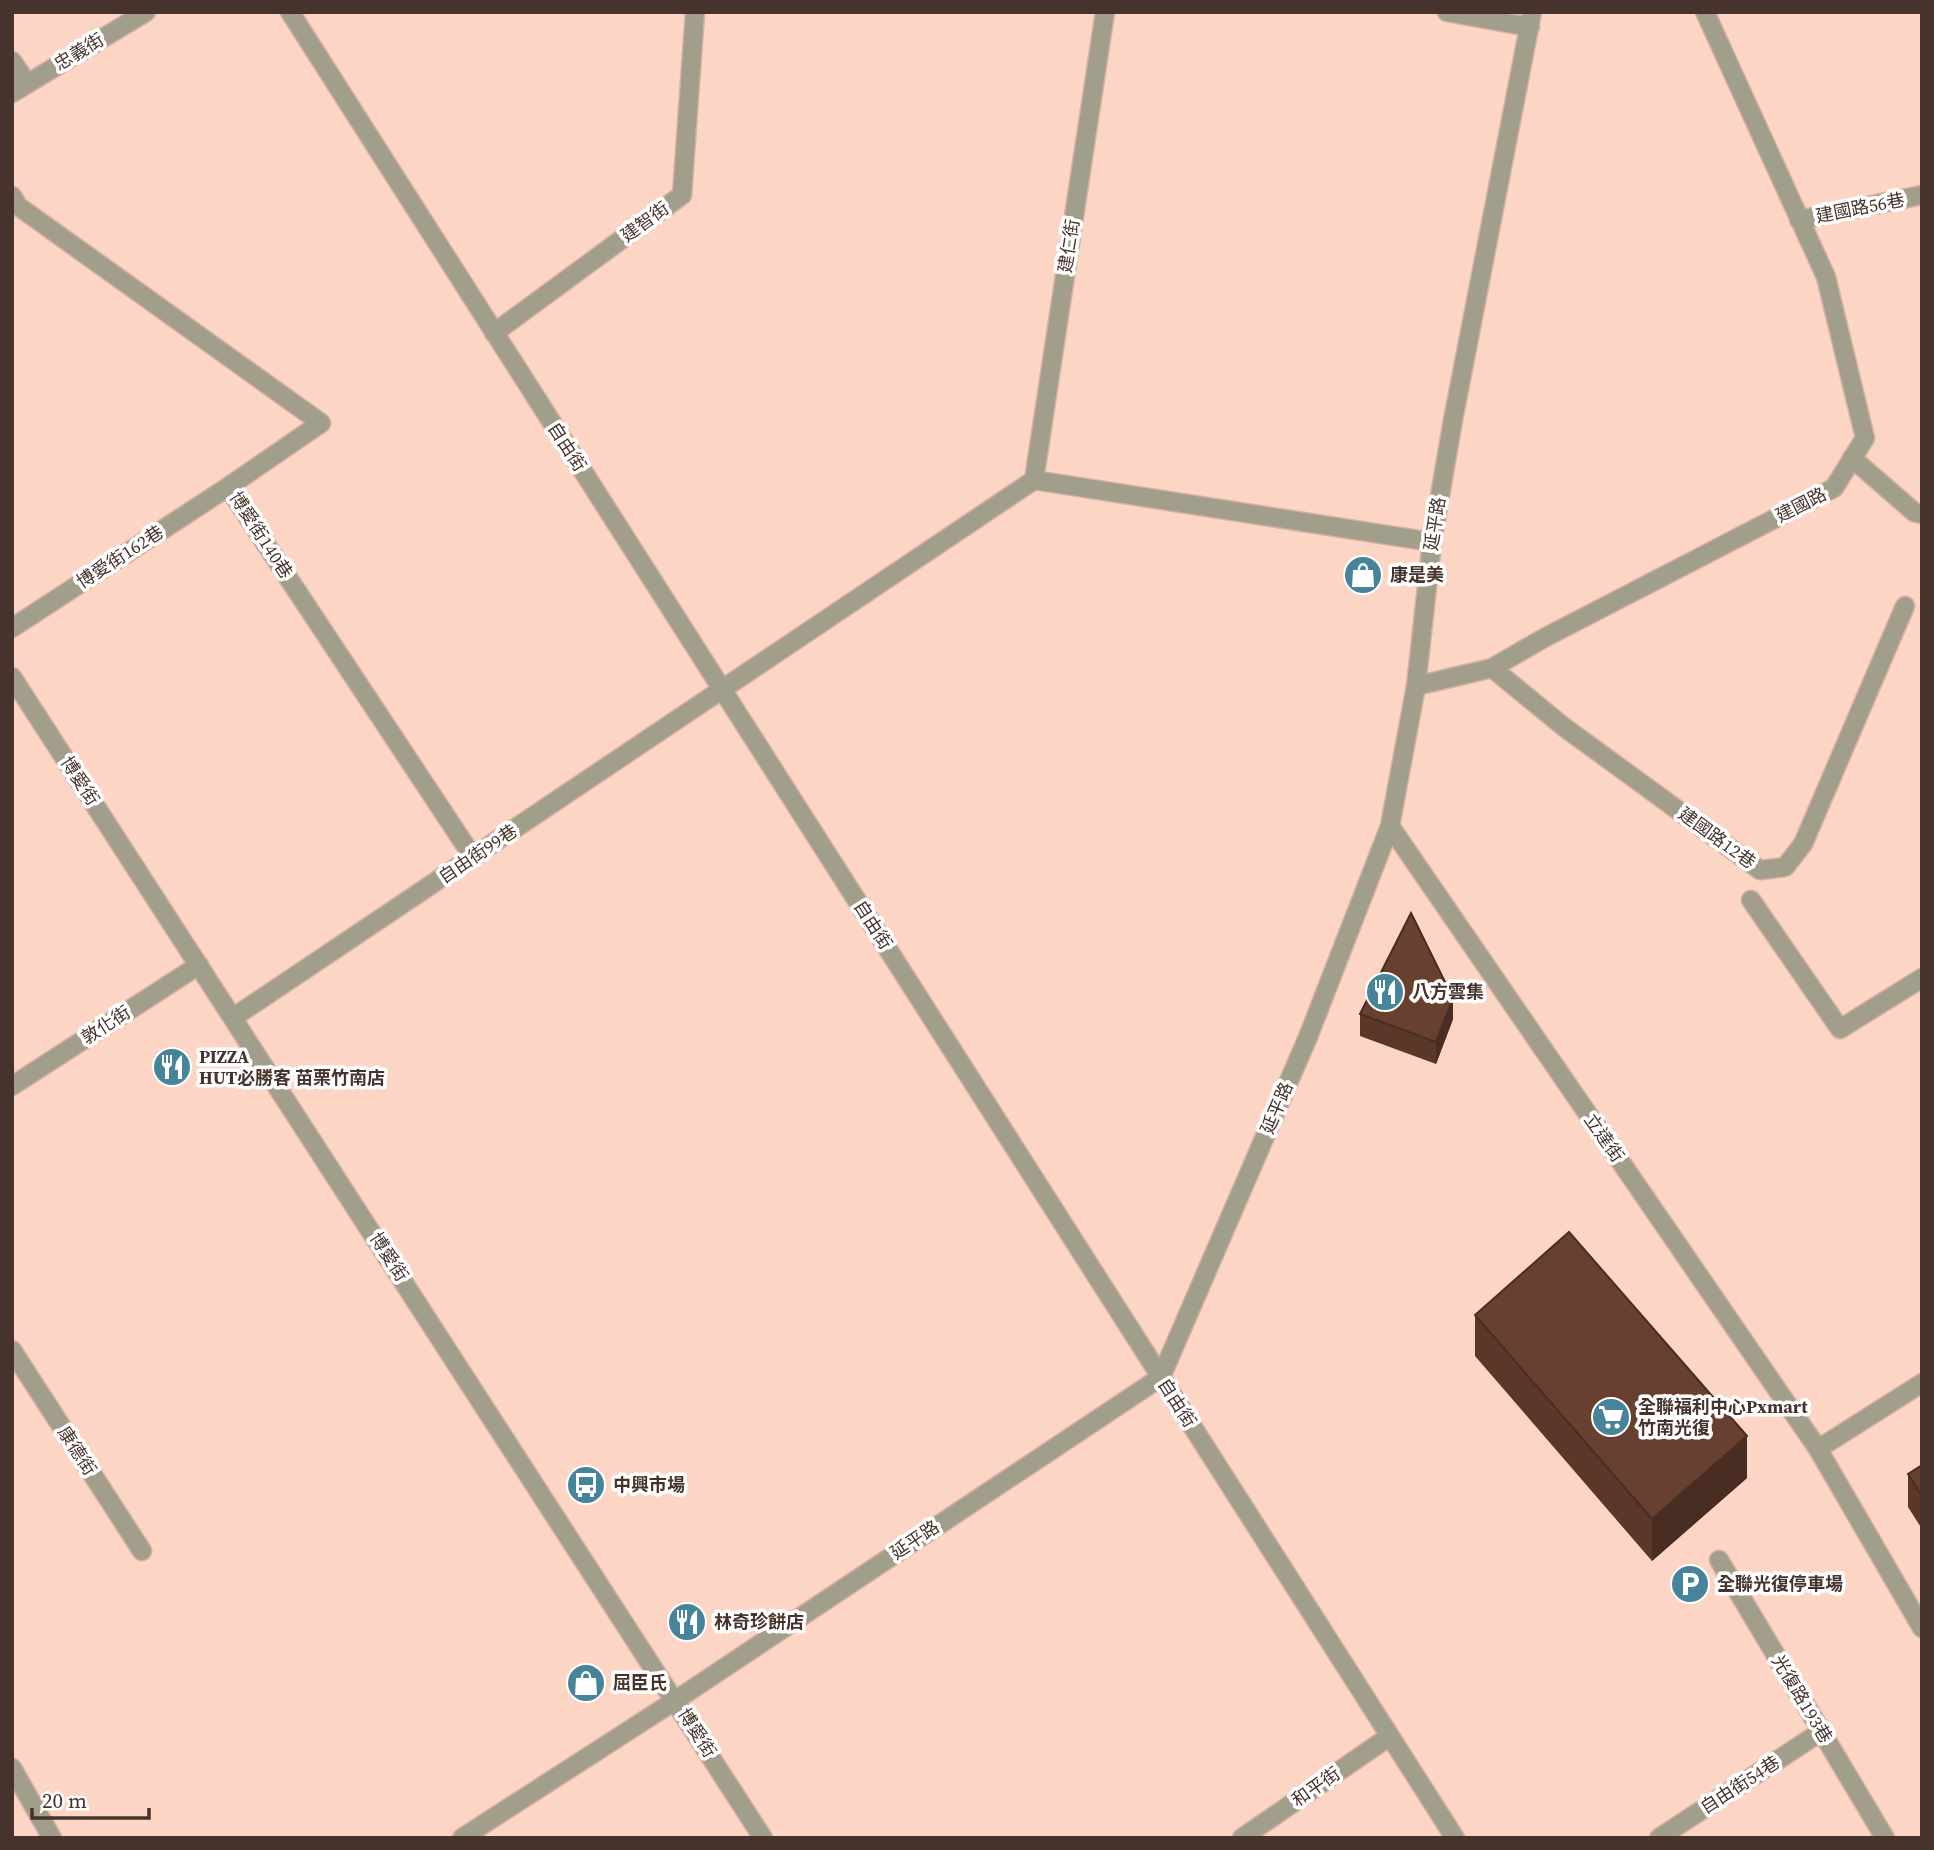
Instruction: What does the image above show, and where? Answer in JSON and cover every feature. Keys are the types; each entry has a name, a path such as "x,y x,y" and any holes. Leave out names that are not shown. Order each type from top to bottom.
{"street":[{"name":"忠義街","path":"19,88 146,12"},
{"name":"自由街","path":"290,12 1455,1838"},
{"name":"建智街","path":"494,332 682,195 695,12"},
{"name":"建仁街","path":"1034,480 1105,12"},
{"path":"1447,12 1531,20"},
{"name":"建國路","path":"1416,686 1492,668 1544,638 1834,488 1865,438 1826,277 1705,12"},
{"name":"延平路","path":"462,1838 676,1700 1161,1377 1308,1037 1390,826 1416,686 1432,542 1453,420 1531,20"},
{"path":"12,61 19,88"},
{"name":"建國路56巷","path":"1799,220 1922,195"},
{"name":"博愛街140巷","path":"12,197 18,206 321,423 229,487 473,857"},
{"path":"1852,458 1914,512 1922,514"},
{"path":"723,690 1034,480 1432,542"},
{"name":"博愛街162巷","path":"12,628 229,487"},
{"name":"建國路12巷","path":"1492,668 1564,727 1760,870 1785,867 1804,844 1905,606"},
{"name":"博愛街","path":"12,677 763,1838"},
{"name":"自由街99巷","path":"233,1017 723,690"},
{"name":"立達街","path":"1390,826 1818,1449 1922,1628"},
{"path":"1751,900 1840,1029 1922,978"},
{"name":"敦化街","path":"12,1086 199,965"},
{"name":"康德街","path":"12,1350 142,1551"},
{"path":"1818,1449 1922,1383"},
{"name":"光復路193巷","path":"1719,1560 1885,1838"},
{"name":"自由街54巷","path":"1659,1838 1822,1731"},
{"name":"和平街","path":"1242,1838 1390,1736"},
{"path":"12,1768 52,1838"}],"building":[{"path":"1411,913 1453,998 1436,1042 1360,1014"},
{"name":"全聯福利中心Pxmart 竹南光復","path":"1569,1232 1747,1436 1652,1519 1475,1315"},
{"path":"1922,1465 1922,1496 1908,1474"}],"place":[{"name":"康是美","path":"1363,575"},
{"name":"八方雲集","path":"1385,992"},
{"name":"PIZZA HUT必勝客 苗栗竹南店","path":"172,1067"},
{"name":"全聯福利中心Pxmart 竹南光復","path":"1611,1417"},
{"name":"中興市場","path":"586,1485"},
{"name":"全聯光復停車場","path":"1690,1584"},
{"name":"林奇珍餅店","path":"687,1622"},
{"name":"屈臣氏","path":"586,1683"}]}
